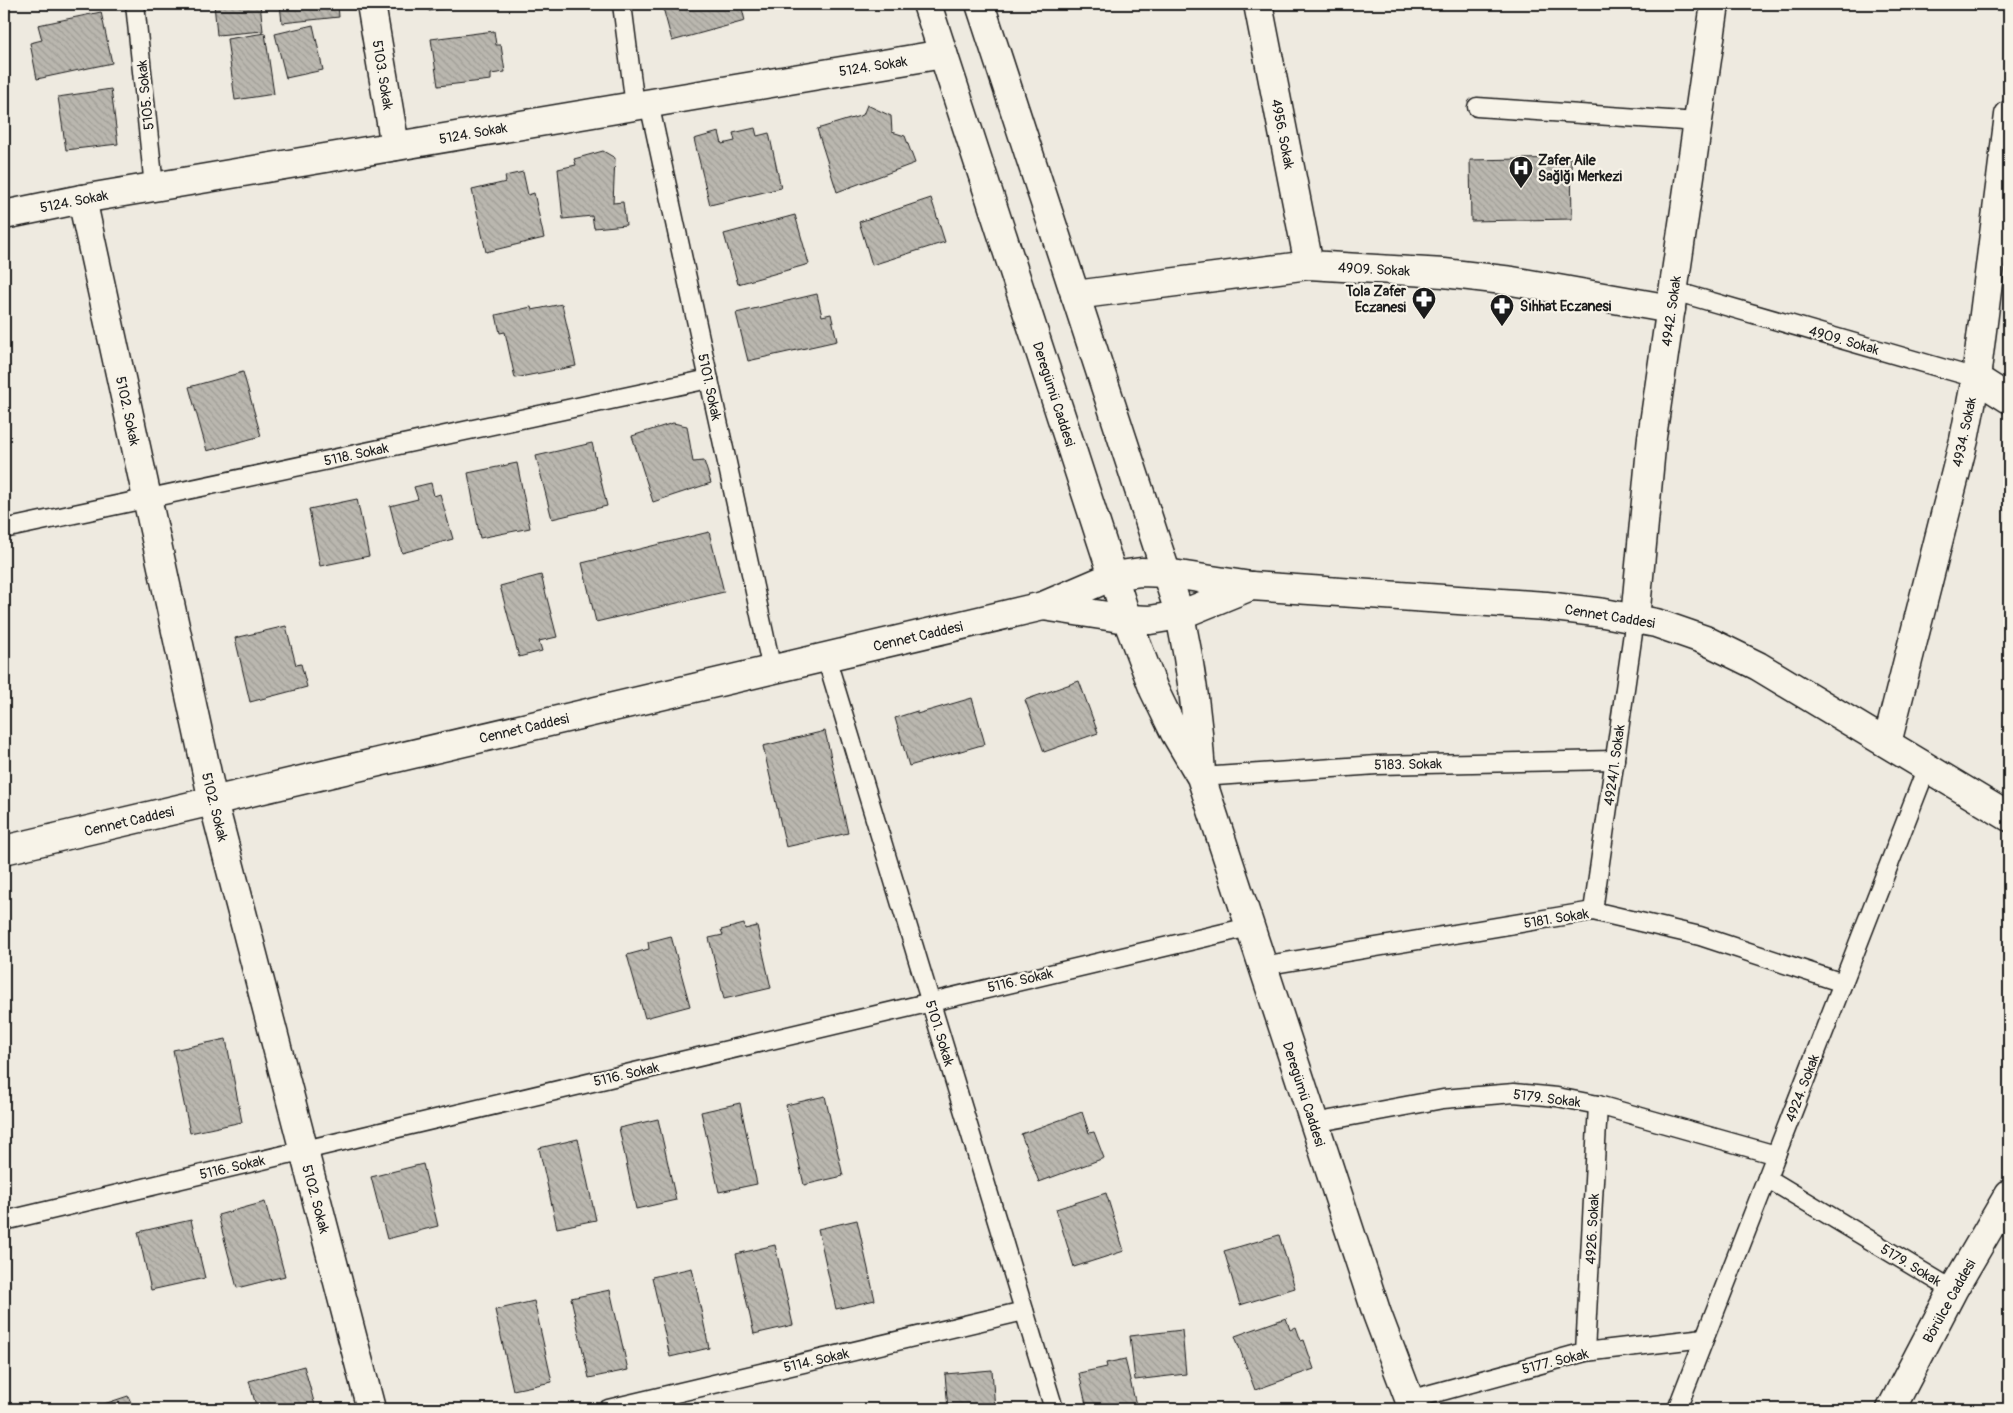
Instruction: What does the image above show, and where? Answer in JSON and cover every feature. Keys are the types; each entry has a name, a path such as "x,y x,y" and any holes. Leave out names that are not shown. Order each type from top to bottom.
{"street":[{"name":"5103. Sokak","path":"371,4 395,146"},
{"name":"Deregümü Caddesi","path":"927,4 1127,619 1154,690 1175,733 1201,777 1377,1314 1411,1404"},
{"name":"Deregümü Caddesi","path":"980,4 1180,614 1191,665 1201,777"},
{"name":"4956. Sokak","path":"1258,4 1308,265"},
{"name":"4942. Sokak","path":"1635,619 1652,437 1715,4"},
{"name":"5124. Sokak","path":"4,215 82,198 943,54"},
{"name":"4934. Sokak","path":"1887,744 1964,440 1976,378 2005,178 2009,115"},
{"name":"5102. Sokak","path":"82,198 213,801 371,1409"},
{"name":"4909. Sokak","path":"1075,295 1308,265 1444,273 1672,300"},
{"name":"4909. Sokak","path":"1976,378 2009,398"},
{"name":"Cennet Caddesi","path":"4,850 1043,606 1113,576 1141,572 1166,573 1251,586 1546,606 1656,622 1705,640 1758,666 2009,817"},
{"name":"Cennet Caddesi","path":"1043,606 1127,619 1150,620 1180,614 1251,586"},
{"name":"Börülce Caddesi","path":"1891,1409 1953,1290 2009,1194"}],"lane":[{"name":"5105. Sokak","path":"136,4 154,186"},
{"name":"5101. Sokak","path":"622,4 642,105 708,378 772,670"},
{"path":"1476,107 1698,122"},
{"name":"4909. Sokak","path":"1672,300 1976,378"},
{"name":"5118. Sokak","path":"4,529 708,378"},
{"name":"4924/1. Sokak","path":"1593,911 1635,619"},
{"name":"5101. Sokak","path":"826,657 1054,1409"},
{"name":"5183. Sokak","path":"1201,777 1377,765 1615,760"},
{"name":"4924. Sokak","path":"1677,1409 1927,768"},
{"name":"5181. Sokak","path":"1262,966 1593,911 1700,936 1843,983"},
{"name":"5116. Sokak","path":"4,1221 1249,926"},
{"name":"5179. Sokak","path":"1314,1123 1443,1099 1481,1094 1523,1094 1557,1097 1598,1106 1776,1155"},
{"name":"4926. Sokak","path":"1585,1352 1598,1106"},
{"name":"5179. Sokak","path":"1767,1178 1953,1290"},
{"name":"5114. Sokak","path":"608,1409 1024,1310"},
{"name":"5177. Sokak","path":"1411,1404 1585,1352 1704,1338"}],"building":[{"path":"214,4 260,4 263,31 217,35"},
{"path":"280,4 338,4 339,17 282,23"},
{"path":"428,4 472,4 429,11"},
{"path":"662,4 741,4 745,21 672,41"},
{"path":"101,12 112,63 37,79 30,43 42,40 38,25"},
{"path":"313,25 323,70 286,78 275,34"},
{"path":"494,31 496,45 501,45 505,72 491,74 491,80 438,86 431,39"},
{"path":"265,33 274,94 235,100 227,39"},
{"path":"111,89 118,144 66,150 58,97"},
{"path":"867,105 891,116 892,132 905,136 915,163 837,192 817,129 863,115"},
{"path":"755,128 757,136 769,133 781,188 710,205 694,139 719,132 722,144 735,141 733,133"},
{"path":"603,151 615,158 613,203 623,202 626,225 594,228 592,216 563,219 558,169 576,165 574,159"},
{"name":"Zafer Aile Sağlğı Merkezi","path":"1571,158 1572,219 1471,221 1470,160"},
{"path":"523,172 528,195 534,193 544,238 486,252 472,190 506,182 505,176"},
{"path":"931,198 945,242 872,265 859,222"},
{"path":"795,215 809,264 738,284 724,234"},
{"path":"817,294 822,316 831,314 837,341 748,361 736,313"},
{"path":"562,304 576,366 515,378 505,332 500,333 496,315 531,307 532,310"},
{"path":"243,372 261,436 207,451 189,387"},
{"path":"673,423 687,426 693,462 704,461 711,483 653,502 632,436"},
{"path":"592,443 607,506 552,519 536,456"},
{"path":"517,463 530,528 480,538 468,473"},
{"path":"431,483 434,496 440,494 453,539 402,553 390,506 418,499 414,487"},
{"path":"357,499 369,556 320,566 309,509"},
{"path":"709,532 724,592 596,622 582,563"},
{"path":"541,575 557,637 539,641 542,651 519,657 500,586"},
{"path":"286,626 296,665 301,664 307,687 250,702 235,638"},
{"path":"1079,681 1098,733 1044,752 1025,700"},
{"path":"972,698 985,744 909,766 895,718 917,711 917,714"},
{"path":"825,731 848,833 786,847 763,746"},
{"path":"744,924 745,929 757,926 771,988 724,999 709,938 723,935 721,930"},
{"path":"671,936 690,1006 645,1018 627,955 649,949 648,942"},
{"path":"226,1039 242,1122 190,1133 173,1050"},
{"path":"825,1096 843,1176 804,1185 786,1105"},
{"path":"740,1103 757,1184 719,1192 701,1112"},
{"path":"1082,1112 1089,1133 1094,1132 1104,1158 1039,1182 1021,1134"},
{"path":"658,1119 676,1200 636,1209 619,1128"},
{"path":"578,1139 596,1220 557,1228 539,1148"},
{"path":"423,1164 438,1226 387,1239 371,1177"},
{"path":"1106,1193 1124,1251 1074,1267 1056,1209"},
{"path":"265,1202 285,1276 237,1288 218,1215"},
{"path":"191,1220 205,1278 151,1290 138,1232"},
{"path":"857,1220 875,1300 836,1309 818,1229"},
{"path":"1279,1235 1295,1288 1240,1305 1224,1251"},
{"path":"775,1245 793,1325 754,1334 736,1254"},
{"path":"692,1268 709,1348 670,1357 652,1277"},
{"path":"610,1290 628,1370 589,1378 571,1298"},
{"path":"534,1301 552,1382 513,1390 495,1310"},
{"path":"1286,1318 1290,1330 1296,1327 1301,1341 1304,1340 1314,1369 1255,1390 1235,1336"},
{"path":"1182,1330 1186,1374 1135,1380 1130,1336"},
{"path":"1125,1359 1137,1409 1087,1409 1079,1373 1107,1367 1106,1363"},
{"path":"304,1366 316,1409 257,1409 249,1381"},
{"path":"992,1370 995,1409 948,1409 945,1374"},
{"path":"128,1396 134,1409 92,1408"}],"place":[{"name":"Zafer Aile Sağlğı Merkezi","path":"1521,189"},
{"name":"Tola Zafer Eczanesi","path":"1424,320"},
{"name":"Sıhhat Eczanesi","path":"1502,327"}]}
